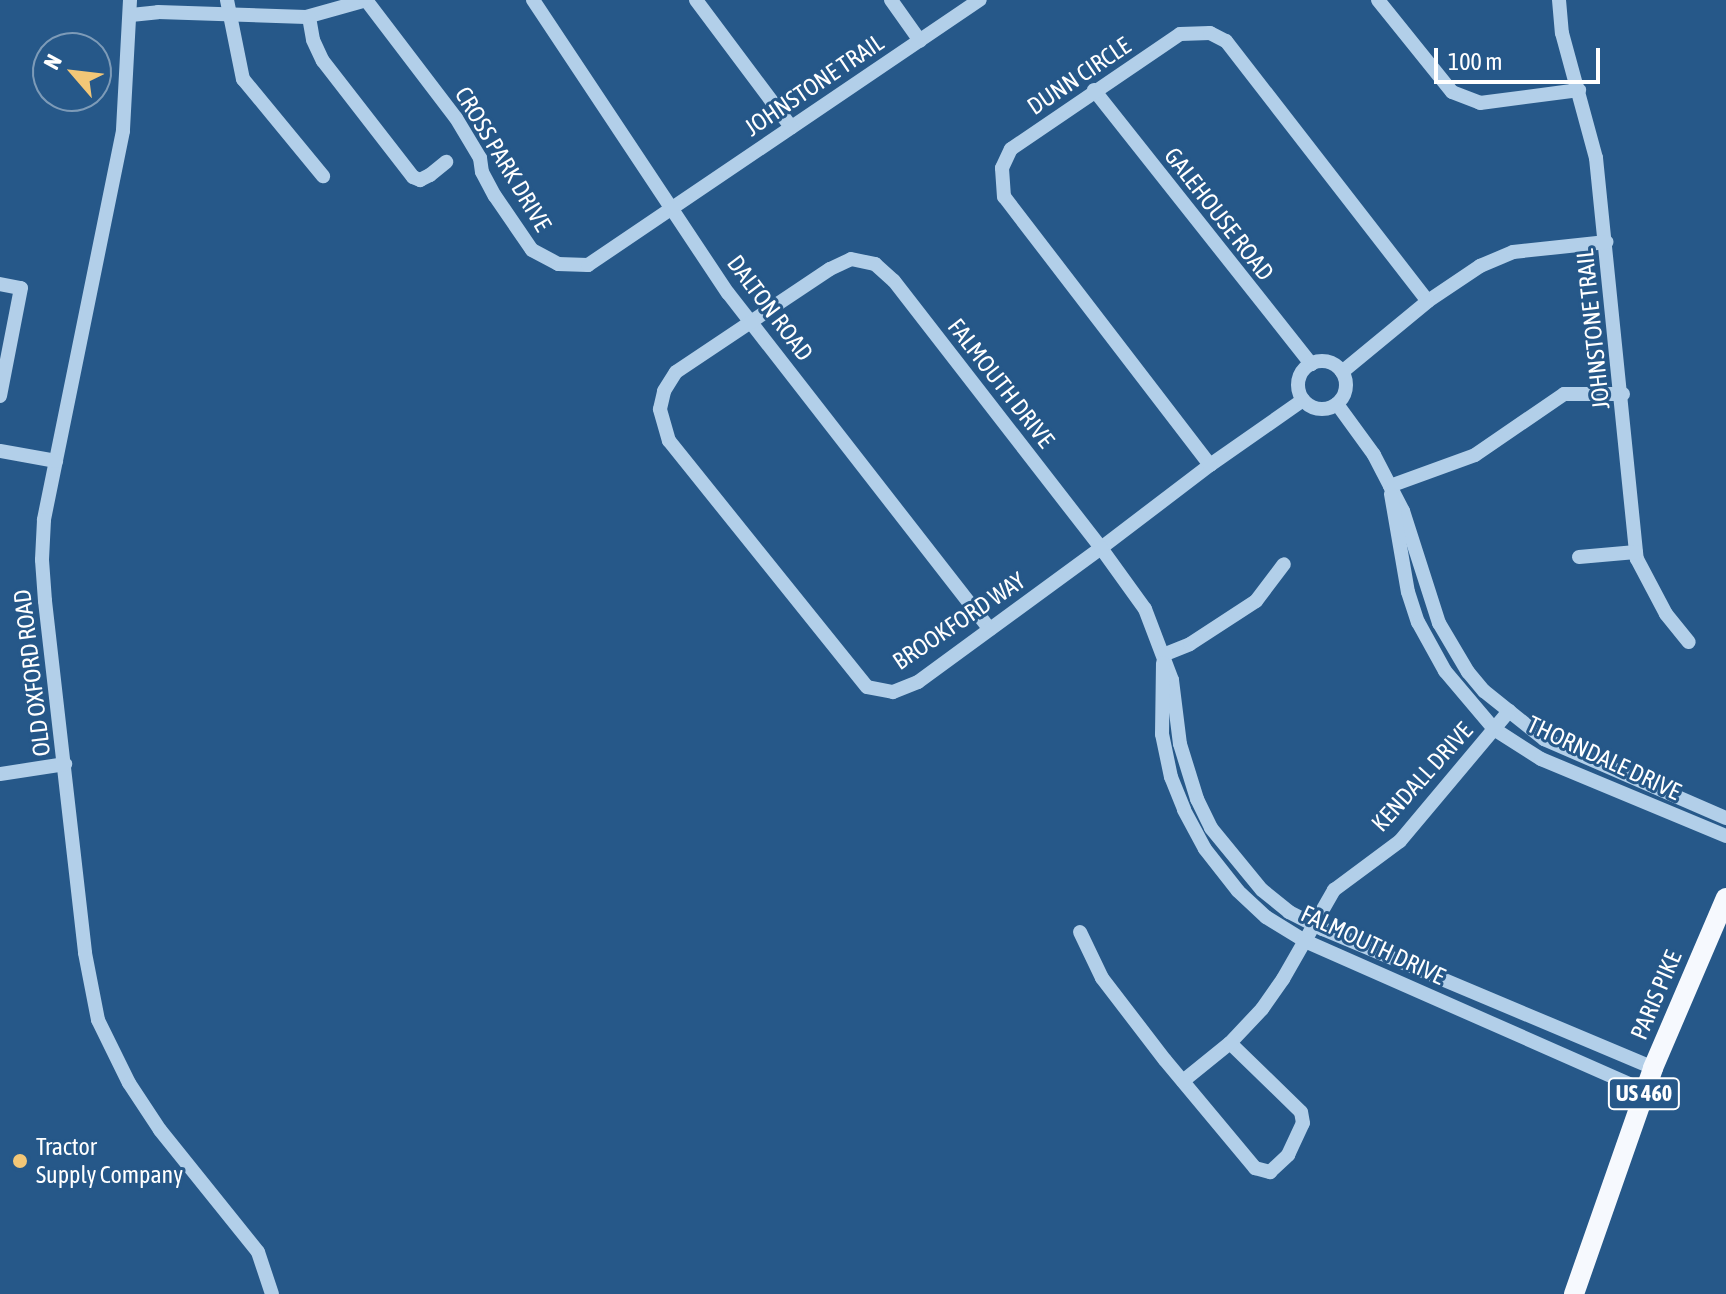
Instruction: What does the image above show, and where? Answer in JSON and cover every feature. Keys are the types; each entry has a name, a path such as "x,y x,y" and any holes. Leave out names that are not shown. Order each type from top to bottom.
{"main road":[{"name":"PARIS PIKE","path":"1574,1294 1653,1068 1726,898"}],"street":[{"path":"130,8 158,12 228,7 309,17 366,0"},
{"name":"CROSS PARK DRIVE","path":"366,0 463,128 495,196 532,250 558,264 588,265 672,207"},
{"name":"DALTON ROAD","path":"533,0 750,322 990,629"},
{"path":"696,0 791,127"},
{"path":"891,0 920,41"},
{"name":"JOHNSTONE TRAIL","path":"672,207 980,0"},
{"path":"1378,0 1452,92 1480,103 1579,90"},
{"name":"JOHNSTONE TRAIL","path":"1559,0 1562,33 1596,158 1623,394 1636,552 1666,614 1689,642"},
{"path":"228,7 243,79 323,176"},
{"name":"OLD OXFORD ROAD","path":"130,8 122,141 44,520 42,560 85,953 94,1006 104,1034 129,1083 165,1137 258,1252 272,1294"},
{"path":"309,17 313,40 323,61 413,177 420,180 446,162"},
{"name":"DUNN CIRCLE","path":"1210,465 1004,197 1002,168 1011,149 1180,34 1210,33 1226,41 1428,301"},
{"name":"GALEHOUSE ROAD","path":"1094,90 1311,364"},
{"path":"1342,372 1428,301 1480,266 1513,252 1606,242"},
{"name":"FALMOUTH DRIVE","path":"750,322 851,259 875,264 894,281 1145,609 1177,704 1183,754 1211,828 1262,890 1289,912 1313,924 1653,1068"},
{"path":"0,284 21,288 0,396"},
{"name":"BROOKFORD WAY","path":"750,322 676,372 664,391 660,409 669,441 867,687 893,692 918,682 1210,465 1303,400"},
{"path":"1328,362 1342,372 1346,383 1337,404 1315,408 1303,400 1298,387 1301,374 1311,364 1328,362"},
{"path":"1390,486 1475,455 1564,394 1623,394"},
{"name":"THORNDALE DRIVE","path":"1337,404 1374,455 1390,486 1413,536 1436,615 1468,672 1544,739 1726,818"},
{"path":"0,451 56,461"},
{"name":"THORNDALE DRIVE","path":"1390,486 1408,592 1418,622 1445,671 1494,729 1541,759 1726,836"},
{"path":"1579,557 1636,552"},
{"path":"1163,655 1190,644 1256,601 1284,564"},
{"path":"1418,622 1436,615"},
{"name":"FALMOUTH DRIVE","path":"1163,655 1162,734 1171,777 1205,849 1238,891 1266,917 1305,941 1645,1091"},
{"name":"KENDALL DRIVE","path":"1183,1081 1230,1043 1262,1009 1334,890 1400,841 1509,711"},
{"path":"0,774 65,764"},
{"path":"1080,932 1102,978 1255,1168 1264,1173 1277,1168 1288,1155 1299,1132 1301,1112 1230,1043"}],"place":[{"name":"Tractor Supply Company","path":"20,1161"}]}
